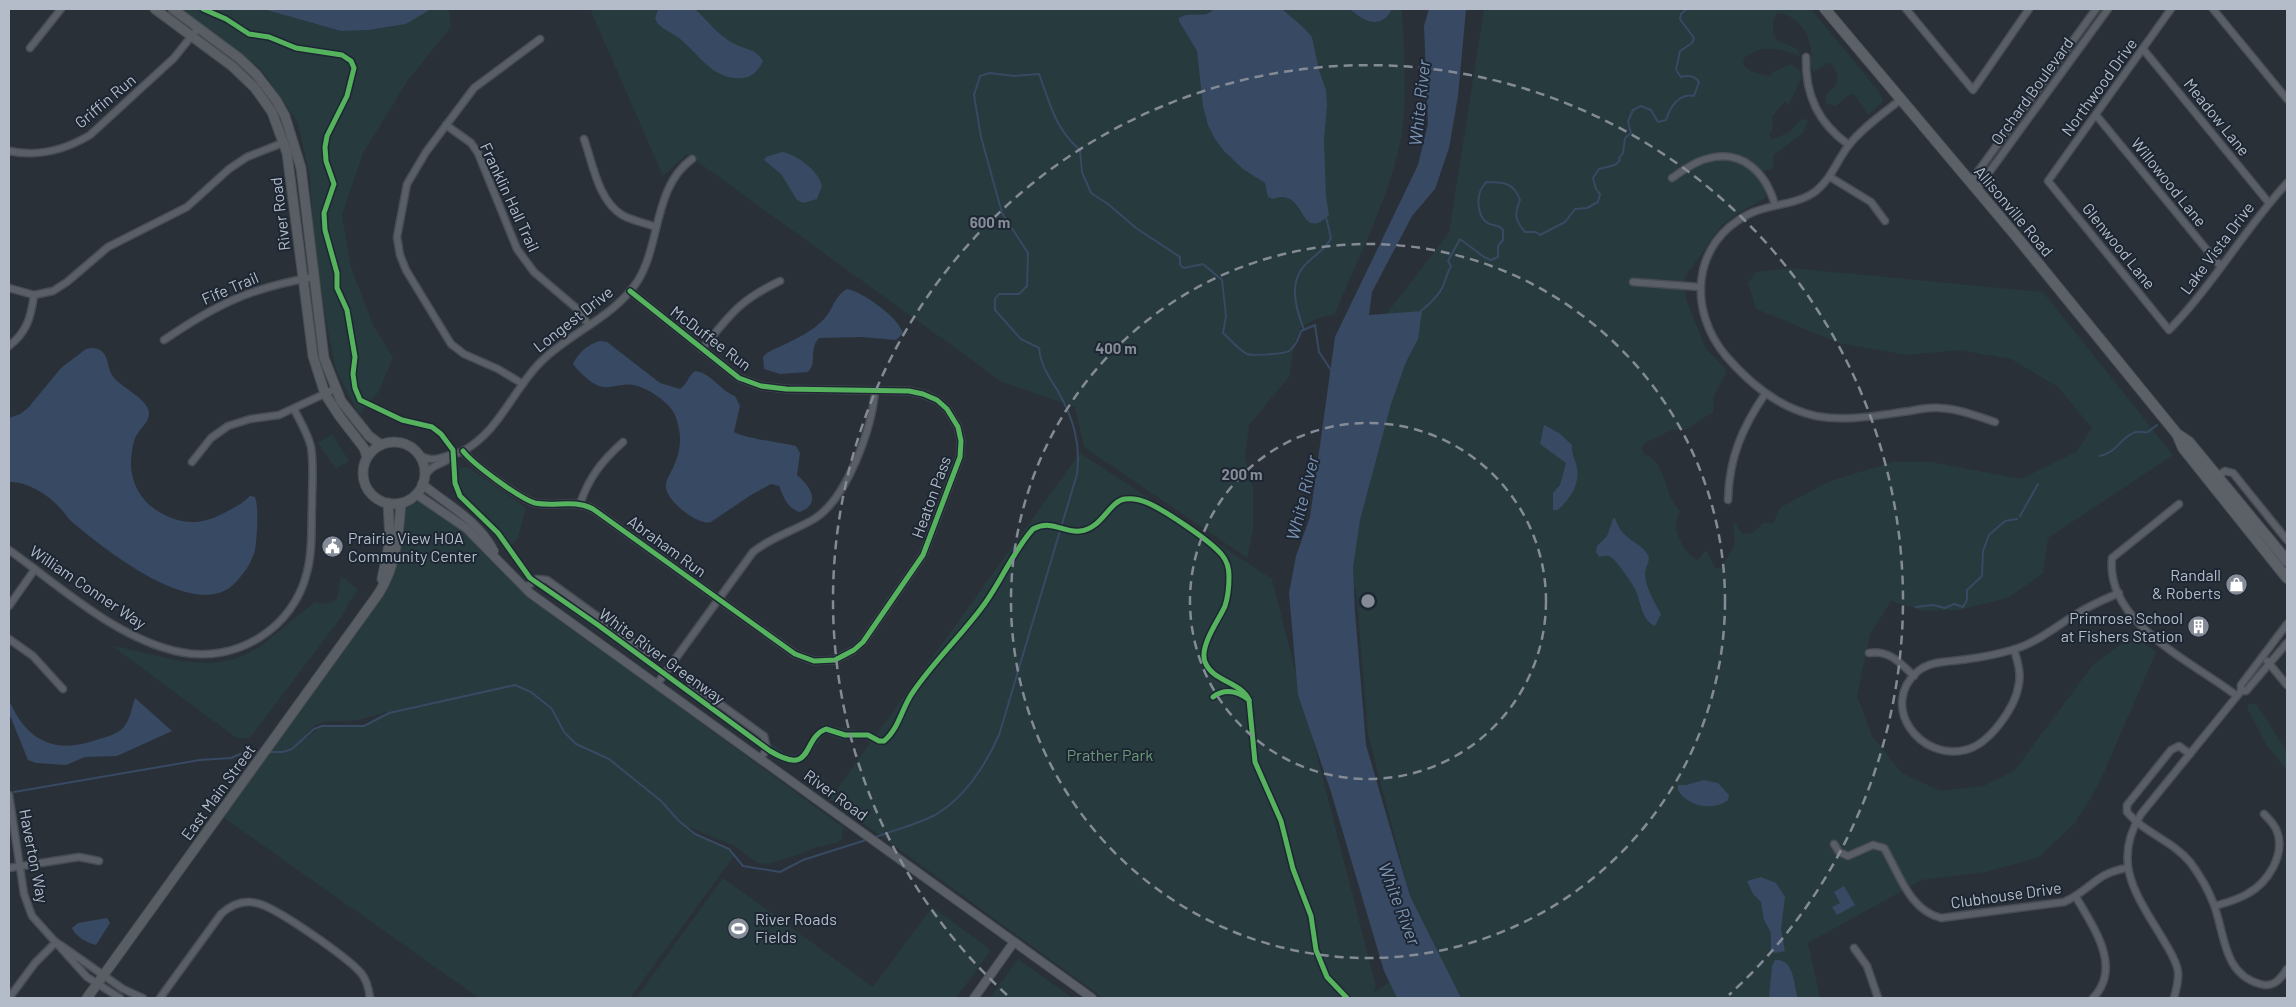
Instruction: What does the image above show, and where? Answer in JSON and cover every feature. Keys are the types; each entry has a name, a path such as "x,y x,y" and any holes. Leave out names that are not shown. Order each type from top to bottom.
{"main road":[{"name":"River Road","path":"155,9 232,66 255,88 272,112 284,142 290,168 313,356 325,394 364,448 367,458"},
{"name":"River Road","path":"172,9 256,74 276,100 285,116 294,140 301,168 323,351 335,389 357,422 374,441 382,445"},
{"name":"Allisonville Road","path":"1826,9 1900,100 1974,185 2150,402 2177,434 2189,442 2287,561"},
{"name":"Allisonville Road","path":"2177,434 2182,448 2287,578"},
{"path":"393,442 404,444 418,454 424,465 423,481 416,494 401,503 388,503 372,495 366,486 363,468 367,458 382,445 393,442"},
{"name":"East Main Street","path":"372,602 387,560 390,540 388,503"},
{"name":"East Main Street","path":"88,998 387,580 399,538 401,503"}],"street":[{"path":"30,48 61,9"},
{"path":"1906,9 1973,90 2030,9"},
{"name":"Orchard Boulevard","path":"1974,185 2096,9"},
{"name":"Orchard Boulevard","path":"1974,185 2108,9"},
{"name":"Northwood Drive","path":"2048,181 2171,9"},
{"path":"2213,9 2287,99"},
{"name":"Griffin Run","path":"9,151 33,154 48,152 68,146 90,134 174,58 198,28"},
{"path":"523,384 498,369 464,354 451,344 400,255 397,237 407,184 412,172 446,124 474,88 540,39"},
{"name":"Meadow Lane","path":"2143,49 2269,203"},
{"path":"1806,57 1807,86 1814,108 1831,132 1849,146"},
{"path":"1900,100 1860,134 1849,146 1830,177 1814,192 1750,214 1726,231 1708,256 1700,287 1703,317 1716,344 1741,372 1765,394 1794,409 1832,418 1858,418 1940,408 1965,412 1995,422"},
{"name":"Willowood Lane","path":"2096,115 2221,267"},
{"name":"Franklin Hall Trail","path":"446,124 471,143 478,153 510,235 525,261 543,282 576,307 589,325"},
{"path":"584,139 608,202 623,216 656,227"},
{"path":"9,288 34,295 49,292 60,286 108,247 187,206 229,169 247,156 294,140"},
{"path":"1672,178 1705,159 1714,157 1736,159 1751,166 1762,176 1775,205"},
{"name":"Longest Drive","path":"418,454 434,460 463,451 489,430 523,384 547,356 618,303 630,291 643,272 649,256 665,196 683,167 692,159"},
{"path":"1830,177 1872,202 1885,221"},
{"name":"Glenwood Lane","path":"2048,181 2169,330"},
{"name":"Lake Vista Drive","path":"2169,330 2202,295 2269,203 2287,183"},
{"name":"Fife Trail","path":"164,340 218,305 249,292 314,277"},
{"path":"702,349 738,305 755,293 780,282"},
{"path":"1633,282 1700,287"},
{"name":"McDuffee Run","path":"630,291 739,378 761,386 786,389 875,391"},
{"path":"9,346 23,333 30,322 34,295"},
{"path":"192,462 211,438 228,426 250,419 274,416 294,409 335,389"},
{"path":"657,684 746,560 759,547 813,520 839,493 861,449 872,417 875,391"},
{"name":"Heaton Pass","path":"854,650 863,642 920,562 949,488 961,449 955,422 937,400 916,392 875,391"},
{"path":"1728,500 1729,474 1736,446 1744,426 1765,394"},
{"name":"William Conner Way","path":"9,550 119,629 142,641 179,652 203,654 232,650 252,642 273,628 291,608 300,592 309,565 312,458 307,436 294,409"},
{"path":"580,504 588,482 598,466 622,442"},
{"name":"Abraham Run","path":"463,451 471,460 530,501 545,504 580,504 593,509 786,648 804,658 835,660 854,650"},
{"name":"Longest Drive","path":"423,481 430,467 448,460 454,455"},
{"path":"2218,476 2225,471 2233,473 2287,540"},
{"name":"River Road","path":"423,481 466,516 485,536 497,557"},
{"name":"River Road","path":"416,494 462,524 497,557 524,588 1092,998"},
{"path":"2179,504 2112,558 2113,577 2119,593 2138,624 2184,662 2239,693 2246,691 2287,643"},
{"path":"9,606 35,569"},
{"path":"524,588 537,579 547,580 648,653"},
{"path":"2014,649 2020,676 2014,700 1989,737 1964,751 1948,752 1934,749 1919,740 1912,732 1902,705 1905,690 1914,676 1933,664 1988,656 2029,644 2086,608 2119,593"},
{"path":"2174,998 2177,986 2177,967 2133,888 2128,868 2128,844 2137,821 2239,693 2240,685 2287,624"},
{"path":"9,639 33,656 63,689"},
{"path":"1870,653 1885,652 1914,676"},
{"path":"2264,656 2287,685"},
{"path":"691,683 764,736 767,748 760,759"},
{"path":"2190,754 2182,747 2174,748 2126,808 2128,814 2184,855 2197,873 2215,906 2226,950 2231,961 2243,975 2258,984 2267,985 2277,983 2287,970"},
{"name":"Haverton Way","path":"9,795 24,894 30,910 40,927 56,942 72,962 98,984 120,998"},
{"path":"2215,906 2248,894 2257,888 2274,866 2278,848 2278,834 2273,824 2264,814"},
{"name":"Clubhouse Drive","path":"1834,844 1841,854 1848,856 1873,845 1884,848 1915,902 1926,912 1941,918 2057,904 2076,897 2102,875 2128,868"},
{"path":"9,868 79,857 99,861"},
{"path":"2076,897 2102,947 2106,961 2106,976 2093,998"},
{"path":"160,998 216,920 233,906 248,902 270,907 356,968 365,979 370,997"},
{"path":"9,998 35,963 56,942"},
{"name":"Haverton Way","path":"56,942 123,989 143,998"},
{"path":"974,998 1014,942"},
{"path":"1854,948 1867,966 1878,998"}],"green space":[{"name":"Prather Park","path":"173,9 263,9 341,31 369,30 406,24 431,9 449,9 451,27 408,80 363,153 342,215 351,267 373,325 393,357 379,391 371,401 406,418 434,425 443,432 458,452 459,468 468,467 526,508 518,538 511,545 534,578 786,754 799,755 823,724 877,734 1080,453 1272,579 1376,987 1373,993 1390,982 1397,998 1103,998 830,799 870,743 864,737 843,740 825,734 807,756 797,762 782,763 529,582 496,537 459,499 451,483 453,459 446,441 432,430 405,424 366,407 359,414 336,370 314,246 310,177 298,123 261,69"},
{"path":"590,9 1402,9 1405,74 1404,108 1401,139 1396,161 1381,206 1335,314 1318,318 1301,327 1295,341 1289,377 1249,425 1245,457 1253,487 1253,530 1247,558 1084,447 1075,407 1002,382 687,154 663,176"},
{"path":"1484,9 1811,9 1880,93 1883,101 1868,115 1854,94 1849,95 1836,106 1825,103 1826,95 1837,84 1838,76 1831,63 1813,72 1810,45 1805,32 1796,21 1784,14 1777,13 1773,21 1773,34 1777,40 1798,49 1800,56 1785,51 1765,49 1751,53 1744,58 1743,64 1755,73 1771,76 1771,73 1791,64 1799,69 1802,76 1789,105 1784,102 1772,117 1773,127 1769,135 1772,139 1788,133 1802,119 1808,120 1803,133 1774,155 1773,168 1765,171 1762,170 1766,198 1738,213 1721,226 1685,277 1686,299 1706,349 1726,369 1726,373 1714,396 1713,412 1687,429 1672,430 1645,443 1641,447 1644,454 1655,462 1662,473 1672,500 1680,512 1676,528 1680,540 1694,558 1698,560 1706,550 1715,568 1721,568 1735,544 1733,523 1735,523 1742,534 1752,533 1763,523 1773,523 1781,507 1830,481 1893,462 1931,462 2021,479 2076,452 2092,428 2058,387 2011,359 1959,350 1907,355 1839,343 1756,309 1748,283 1756,272 1791,268 2043,292 2173,455 2048,538 2043,573 2008,598 1959,610 1923,611 1891,601 1870,634 1857,696 1872,736 1902,773 1940,791 1983,786 2014,771 2093,665 2133,635 2156,652 2098,786 2075,823 2039,857 1986,872 1922,880 1808,943 1820,998 1460,998 1410,896 1368,734 1356,589 1342,589 1380,322 1449,233"},
{"path":"332,434 349,461 336,469 318,443"},
{"path":"422,502 468,533 520,589 848,831 843,830 841,833 843,838 837,843 816,847 768,864 757,863 735,846 686,826 698,835 723,847 734,856 630,998 479,998 223,817 379,597 398,558 405,509 413,503","holes":["392,712 364,726 334,725 319,728 302,741 314,726 321,723 365,718"]},
{"path":"341,576 358,589 339,620 250,738 237,738 112,646 188,662 225,661 243,655 262,645 315,602 328,604 337,599"},
{"path":"2248,704 2256,704 2287,752 2287,770 2267,746 2248,710"},
{"name":"River Roads Fields","path":"723,878 873,987 932,907 991,950 956,998 636,998"},
{"path":"1018,959 1073,998 990,998"}],"water":[{"path":"263,9 431,9 406,24 369,30 341,31"},
{"path":"658,9 695,9 725,38 754,52 760,57 763,61 760,67 750,76 743,78 732,78 715,71 679,38 660,26 655,19"},
{"path":"1214,9 1282,9 1312,37 1319,70 1326,90 1327,105 1324,139 1326,197 1329,215 1319,222 1312,223 1307,220 1292,200 1284,197 1273,199 1268,197 1265,183 1243,169 1224,151 1208,125 1203,106 1197,51 1179,18 1188,15 1206,14"},
{"path":"1350,9 1392,9 1383,20 1372,22"},
{"name":"White River","path":"1429,9 1466,9 1458,96 1449,148 1435,189 1412,216 1372,292 1369,315 1422,311 1418,339 1406,362 1391,404 1360,520 1353,568 1366,745 1410,896 1461,998 1397,998 1384,971 1331,792 1298,695 1289,593 1296,556 1310,517 1335,337 1418,165 1428,124 1424,26"},
{"path":"782,152 794,156 812,169 822,186 817,199 803,203 797,200 781,174 764,160 766,157"},
{"path":"847,289 862,295 879,306 894,320 903,333 896,340 862,337 819,338 814,347 812,364 808,372 780,374 764,369 763,357 767,353 816,327 828,314 842,292"},
{"path":"600,341 607,342 660,383 680,389 695,371 711,378 735,396 740,406 734,432 796,446 800,453 797,475 812,494 811,504 800,512 792,508 786,502 779,486 771,484 711,522 699,520 684,512 672,500 666,488 680,443 678,422 675,415 663,400 639,386 603,387 590,381 582,374 573,364 575,360 588,347"},
{"path":"91,348 102,351 114,378 140,398 148,407 148,419 136,436 131,466 133,479 138,491 151,506 173,519 198,522 224,513 241,504 250,496 255,497 257,531 255,550 247,569 233,585 216,594 195,594 173,588 149,577 126,563 71,521 44,494 30,486 9,482 9,418 20,414 28,408 61,368 86,349"},
{"path":"1544,425 1559,433 1572,445 1577,468 1577,480 1573,492 1558,510 1553,510 1553,493 1560,485 1566,463 1540,444"},
{"path":"1615,518 1622,532 1645,550 1648,555 1649,560 1645,571 1645,578 1661,614 1655,626 1644,615 1635,589 1620,567 1611,557 1599,557 1596,552 1597,546 1607,536"},
{"path":"135,698 172,731 117,756 85,757 66,765 36,763 28,760 9,713 9,700 16,714 33,734 43,741 67,746 81,744 121,730 128,721"},
{"path":"1704,780 1718,783 1729,795 1728,800 1715,806 1701,806 1682,796 1678,790 1678,785 1686,785"},
{"path":"1761,877 1776,883 1785,897 1781,929 1785,951 1775,953 1771,951 1771,933 1764,920 1761,902 1753,894 1747,881"},
{"path":"1844,886 1855,905 1837,915 1832,907 1840,903 1834,892"},
{"path":"107,918 110,923 96,945 82,939 72,928 78,923"},
{"path":"1775,960 1786,963 1790,968 1798,998 1769,998 1772,966"}],"waterway":[{"path":"1421,311 1434,300 1441,290 1451,266 1448,261 1460,239 1484,257 1491,260 1498,257 1498,246 1503,240 1503,230 1499,226 1486,222 1481,216 1479,208 1480,192 1486,182 1497,182 1511,186 1520,200 1516,214 1519,224 1525,232 1536,232 1540,235 1565,222 1575,209 1587,208 1598,202 1600,194 1596,189 1593,178 1599,169 1615,165 1620,160 1625,138 1631,133 1628,121 1633,110 1641,106 1651,110 1658,122 1666,120 1670,110 1680,99 1694,96 1699,82 1691,76 1681,77 1676,70 1680,51 1692,43 1694,38 1680,19 1681,14 1687,9"},
{"path":"873,838 920,822 946,808 965,790 981,769 999,735 1077,474 1077,441 1072,421 1044,366 1039,348 1021,339 995,310 995,299 999,294 1019,294 1027,286 1028,253 1002,213 981,137 974,95 980,76 990,73 1014,76 1039,74 1054,115 1065,133 1080,150 1082,172 1091,193 1108,204 1136,228 1180,257 1180,265 1184,268 1203,264 1222,280 1226,316 1223,333 1241,350 1250,355 1289,351 1295,345 1301,331 1315,325 1319,352 1331,370"},
{"path":"1304,330 1296,303 1295,285 1302,268 1324,248 1331,238 1326,217"},
{"path":"2100,456 2111,451 2131,434 2148,432 2157,425"},
{"path":"2020,516 2038,484"},
{"path":"1916,607 1933,605 1945,608 1954,604 1963,607 1967,600 1967,590 1982,576 1983,551 1989,535 2005,521 2017,519"},
{"path":"270,752 283,752 292,749 314,729 322,726 364,726 389,713 515,685 531,692 552,709 564,732 576,744 609,759 661,801 679,821 695,834 729,849 743,866 780,872 803,860 869,839"},
{"path":"14,792 200,760 231,758 245,752 260,752"}],"cycle path":[{"name":"White River Greenway","path":"203,9 226,19 249,34 269,37 296,48 342,55 351,61 354,68 347,96 327,136 325,147 326,161 334,184 324,213 325,230 337,273 337,288 347,310 355,357 353,374 355,388 360,400 402,420 432,427 441,434 453,450 455,483 460,496 498,533 530,578 598,625 770,751 784,758 794,760 801,758 806,754 818,734 826,729 845,735 868,735 879,741 884,741 897,724 913,692 983,606 1019,547 1033,529 1046,525 1074,531 1088,529 1100,521 1114,505 1125,499 1143,501 1165,512 1208,542 1224,557 1229,573 1228,595 1225,606 1207,641 1204,656 1205,662 1214,674 1239,689 1249,700"},
{"path":"463,451 497,480 528,500 542,504 579,504 593,509 795,654 814,661 835,660 854,650 863,642 923,555 960,457 961,441 958,427 947,409 937,400 909,391 786,389 761,386 739,378 630,291"},
{"path":"1213,697 1222,692 1231,692 1240,694 1249,700 1255,762 1281,821 1293,869 1311,916 1316,950 1327,977 1347,998"}],"place":[{"name":"Prairie View HOA Community Center","path":"332,547"},
{"name":"Randall & Roberts","path":"2237,584"},
{"name":"Primrose School at Fishers Station","path":"2199,627"},
{"name":"River Roads Fields","path":"739,928"}]}
